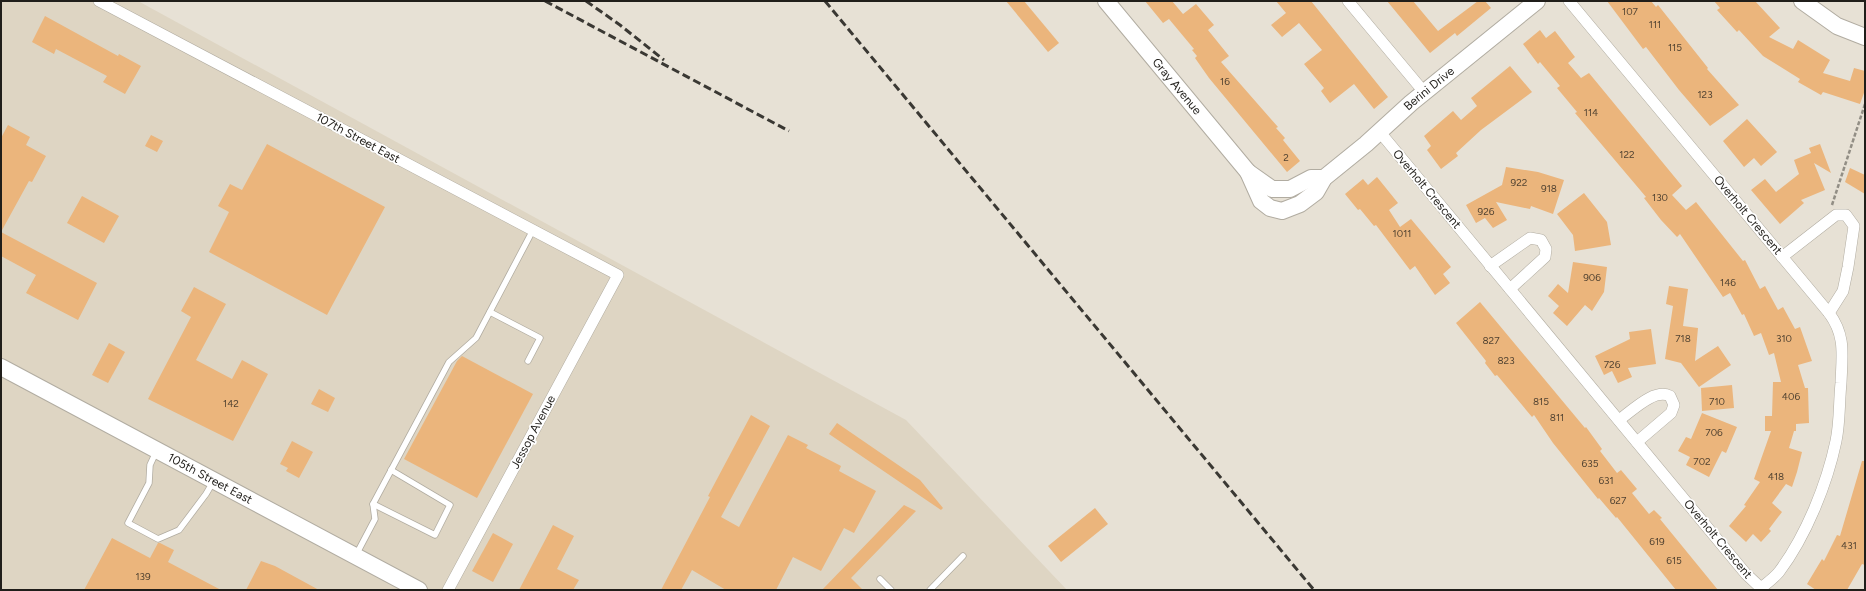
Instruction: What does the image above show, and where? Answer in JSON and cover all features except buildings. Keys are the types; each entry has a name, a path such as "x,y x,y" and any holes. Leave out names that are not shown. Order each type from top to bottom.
{"street":[{"name":"107th Street East","path":"99,1 618,275"},
{"name":"Gray Avenue","path":"1106,1 1248,172 1272,189 1290,189 1311,178 1324,178 1316,192 1300,204 1282,211 1270,208 1261,201 1248,172"},
{"path":"1348,1 1424,92"},
{"name":"Berini Drive","path":"1324,178 1424,92 1536,1"},
{"name":"Overholt Crescent","path":"1379,131 1746,574 1762,589 1778,572 1798,541 1826,478 1836,440 1841,380 1842,337 1836,323 1828,313 1569,1"},
{"path":"1802,1 1837,26 1865,37"},
{"path":"1782,257 1836,215 1846,215 1851,220 1854,226 1843,291 1828,313"},
{"path":"1490,266 1530,238 1541,240 1546,249 1545,257 1510,289"},
{"name":"Jessop Avenue","path":"448,590 618,275"},
{"name":"105th Street East","path":"1,367 419,590"},
{"path":"1619,420 1654,395 1665,393 1670,396 1674,405 1672,413 1637,442"}],"lane":[{"path":"355,556 375,519 373,504 449,362 476,338 533,230"},
{"path":"490,312 540,338 528,361"},
{"path":"158,450 150,465 149,483 128,523 158,539 179,530 206,494 214,480"},
{"path":"373,504 435,535 450,505 391,470"},
{"path":"930,590 963,556"},
{"path":"880,579 891,590"}],"path":[{"path":"1832,205 1865,104"}],"shaded area":[{"path":"1,1 138,1 906,420 1067,590 1,590"}],"railway":[{"path":"545,1 789,131"},
{"path":"586,1 620,25 664,60"},
{"path":"825,1 1314,590"}]}
